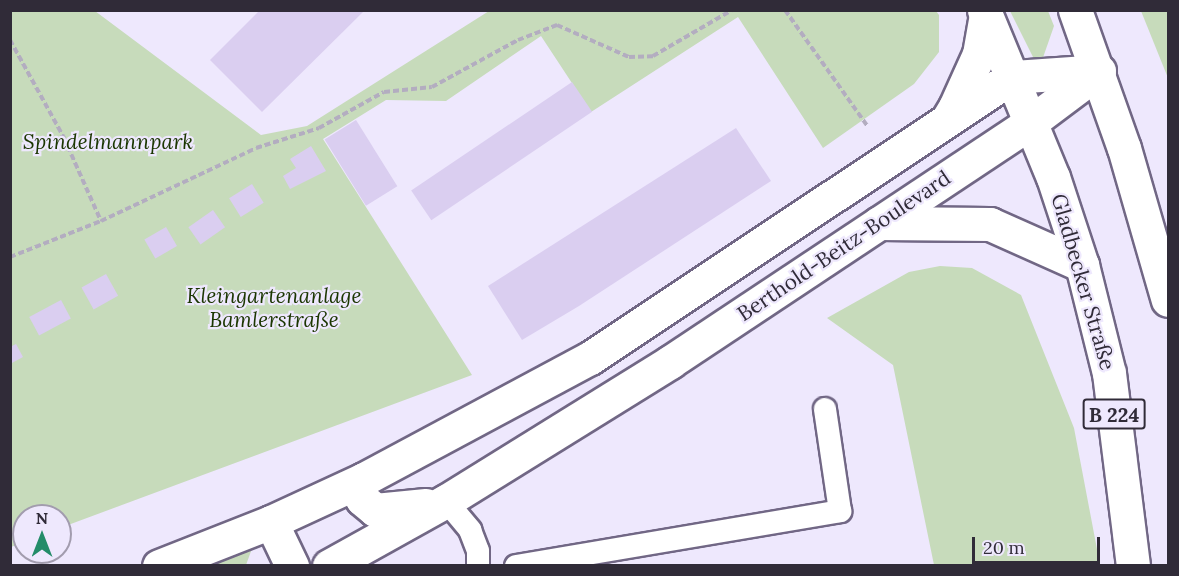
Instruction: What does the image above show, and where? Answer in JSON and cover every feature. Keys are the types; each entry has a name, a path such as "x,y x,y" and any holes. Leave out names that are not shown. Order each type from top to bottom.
{"main road":[{"path":"1075,10 1099,71 1168,300"},
{"path":"947,119 956,107 975,64 983,37 985,13"},
{"name":"Gladbecker Straße","path":"985,13 1053,177 1082,265 1109,373 1133,566"},
{"path":"159,566 271,522 364,479 590,358 1012,77 1099,71"},
{"name":"Berthold-Beitz-Boulevard","path":"329,566 446,501 670,362 1031,122 1099,71"},
{"path":"879,224 990,224 1082,265"},
{"name":"Berthold-Beitz-Boulevard","path":"364,479 360,485 362,499 375,510 413,508 446,501"},
{"path":"271,522 292,566"}],"lane":[{"path":"516,566 840,511 825,409"},
{"path":"446,501 470,530 478,551 478,566"}],"path":[{"path":"10,257 101,221 256,148 319,128 384,92 432,87 518,40 557,25 629,57 653,56 732,10"},
{"path":"785,10 868,127"},
{"path":"10,40 64,138 101,221"}],"green space":[{"path":"11,11 95,11 261,135 307,126 489,11 936,11 939,15 939,52 914,84 823,148 738,17 591,112 541,36 446,101 386,100 323,139 472,375 72,524 72,504 12,504 11,547"},
{"path":"1010,11 1048,11 1054,26 1039,69"},
{"path":"1141,11 1168,11 1168,78"},
{"path":"940,266 972,268 1021,295 1074,428 1100,565 934,565 893,365 827,318 909,272"},
{"path":"254,543 246,565 196,565"}],"building":[{"path":"260,10 365,10 262,112 210,60"},
{"path":"572,82 592,112 431,220 411,190"},
{"path":"356,120 397,186 366,206 325,140"},
{"path":"736,128 771,181 579,306 522,340 488,286"},
{"path":"311,146 326,171 290,189 283,176 296,168 290,159"},
{"path":"252,184 264,203 241,217 229,198"},
{"path":"213,210 225,227 200,244 188,227"},
{"path":"166,227 177,246 155,259 144,240"},
{"path":"106,274 118,296 94,309 82,288"},
{"path":"61,300 71,319 39,335 29,317"},
{"path":"16,344 23,357 10,364 10,347"}],"park label":[{"name":"Spindelmannpark","path":"108,142"},
{"name":"Kleingartenanlage Bamlerstraße","path":"274,308"}]}
